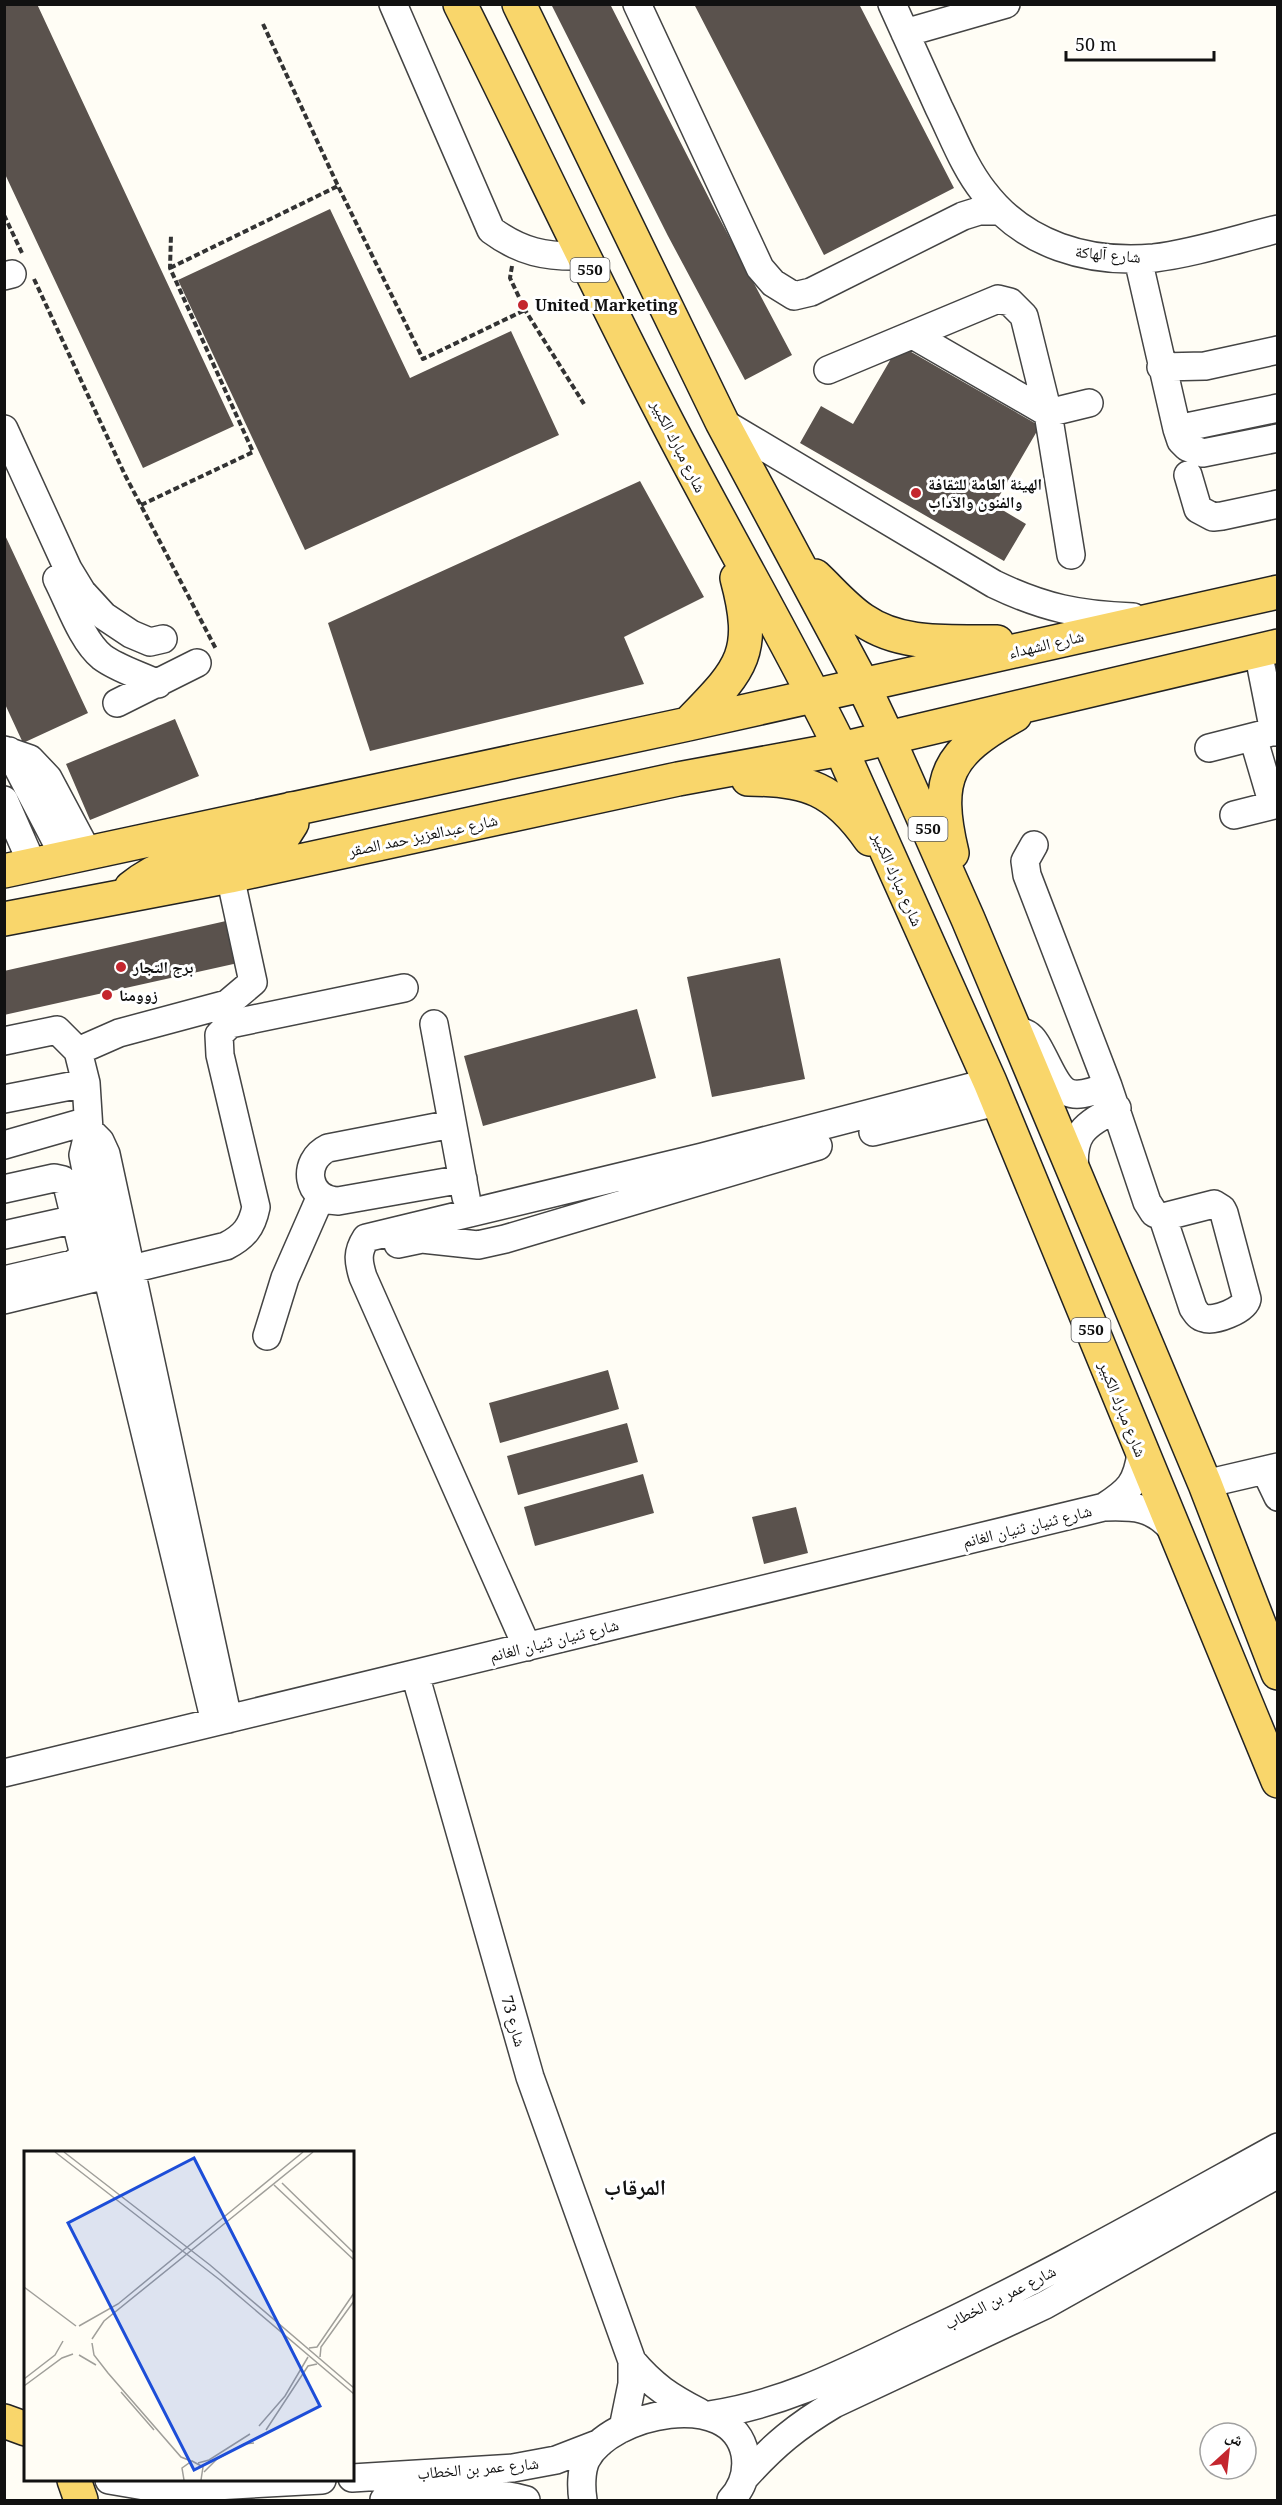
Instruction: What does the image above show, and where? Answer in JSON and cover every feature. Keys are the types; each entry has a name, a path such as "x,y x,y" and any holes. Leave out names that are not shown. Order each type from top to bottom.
{"main road":[{"name":"شارع مبارك الكبير","path":"460,4 582,256 725,533 841,749 994,1092 1278,1781"},
{"name":"550","path":"519,4 722,422 863,684 888,738 968,919 1204,1484 1278,1673"},
{"path":"515,115 542,148 591,245 604,250 613,247 621,237 623,222"},
{"path":"688,724 726,683 744,650 747,628 745,607 725,533"},
{"path":"791,554 853,613 885,633 918,640 1053,642"},
{"name":"شارع الشهداء","path":"814,695 1278,592"},
{"path":"841,749 1268,648"},
{"path":"19,869 814,695"},
{"path":"968,919 944,813 943,799 947,778 957,759 969,747 1012,717 1048,699"},
{"name":"شارع عبدالعزيز حمد الصقر","path":"4,919 118,899 678,779 841,749"},
{"path":"678,779 774,779 812,787 829,796 850,815 899,881"},
{"path":"118,899 143,879 182,859 285,834 292,823 291,809"},
{"path":"1200,1595 1212,1605 1228,1604 1239,1593 1240,1578"},
{"path":"1224,1653 1226,1638 1238,1629 1252,1630 1263,1639"},
{"path":"74,2481 81,2500"}],"street":[{"path":"393,4 491,230 514,245 550,257 582,256"},
{"path":"637,4 760,268 773,283 794,296 811,292 963,216 979,211 1001,211"},
{"name":"شارع آلهاكة","path":"892,4 962,156 984,193 1001,211 1026,231 1055,247 1086,255 1138,259 1168,255 1278,230"},
{"path":"905,33 1006,4"},
{"path":"1138,259 1161,367 1181,441 1187,447 1203,453 1278,438"},
{"path":"828,370 998,299 1010,302 1024,316 1048,413 1071,555"},
{"path":"913,335 1048,413 1089,403"},
{"path":"1161,367 1205,366 1278,350"},
{"path":"1177,429 1278,408"},
{"path":"722,422 994,584 1022,597 1055,609 1093,615 1159,619"},
{"path":"4,429 68,569 82,592 105,616 130,633 150,642 163,639"},
{"path":"4,473 91,645 112,663 158,684"},
{"path":"1188,475 1198,508 1213,517 1278,504"},
{"path":"1234,815 1275,805 1268,733 1268,648"},
{"path":"117,703 208,658"},
{"path":"1209,748 1268,733"},
{"path":"7,751 30,759 48,778 77,857"},
{"path":"4,800 19,869"},
{"path":"1034,845 1025,861 1027,875 1113,1097 1147,1202 1154,1213 1165,1218"},
{"path":"78,1050 120,1033 228,1004 252,982 230,876"},
{"path":"4,1300 226,1246 238,1240 248,1232 254,1220 255,1194 220,1055 219,1035 230,1024 404,988"},
{"path":"435,1024 470,1212"},
{"path":"4,1041 57,1030 78,1050 86,1083 88,1125 106,1154 119,1272 221,1720"},
{"path":"1015,1031 1027,1033 1032,1038 1060,1086 1068,1093 1113,1097"},
{"path":"4,1099 86,1083"},
{"path":"527,1647 363,1277 358,1261 360,1248 366,1238 702,1157 994,1092"},
{"path":"363,1277 364,1263 370,1252 388,1246 422,1239 478,1245 505,1239 994,1092"},
{"path":"1075,1175 1073,1158 1076,1139 1113,1097"},
{"path":"452,1124 323,1150 315,1157 309,1173 314,1188 321,1196 338,1201 463,1179"},
{"path":"4,1145 88,1125"},
{"path":"4,1189 59,1178 67,1185 83,1251 81,1259 73,1264 4,1280"},
{"path":"267,1336 289,1268 321,1196"},
{"path":"4,1235 76,1219"},
{"path":"1104,1507 1122,1495 1135,1482 1141,1453"},
{"path":"1204,1484 1271,1468 1278,1497"},
{"path":"1104,1507 1126,1506 1147,1510 1161,1517 1173,1530"},
{"name":"شارع ثنيان ثنيان الغانم","path":"4,1773 1104,1507"},
{"name":"شارع 73","path":"415,1674 530,2077 632,2361 632,2384 623,2428"},
{"name":"شارع عمر بن الخطاب","path":"731,2500 746,2476 774,2445 805,2421 1000,2313 1278,2147"},
{"name":"شارع عمر بن الخطاب","path":"354,2478 513,2468 556,2460 600,2443 623,2428 668,2414 704,2414 762,2405 1000,2313 1045,2305 1278,2174"},
{"name":"شارع 73","path":"632,2361 664,2394 729,2426 742,2442 746,2476"},
{"path":"583,2500 582,2477 586,2460 600,2443"},
{"path":"115,2481 162,2489 304,2481"},
{"name":"شارع عمر بن الخطاب","path":"384,2500 477,2494 508,2495 526,2500"}],"path":[{"path":"263,24 338,186 423,359 525,310"},
{"path":"170,268 338,186"},
{"path":"4,214 18,270 141,505 208,658"},
{"path":"141,505 253,452 170,268 171,235"},
{"path":"514,245 510,278 525,310 584,404"}],"building":[{"path":"4,4 37,4 234,426 143,468 4,172"},
{"path":"551,4 610,4 792,355 745,380 668,236"},
{"path":"694,4 859,4 954,188 824,255"},
{"path":"330,209 410,378 511,331 559,435 305,550 178,280"},
{"path":"899,345 1040,426 994,505 1026,524 1004,561 800,443 821,406 853,424"},
{"path":"640,481 704,597 624,637 644,684 370,751 328,623"},
{"path":"4,533 88,713 23,743 4,702"},
{"path":"175,719 199,776 90,820 66,764"},
{"name":"برج التجار","path":"226,921 238,963 4,1015 4,971"},
{"path":"780,958 805,1079 712,1097 687,977"},
{"path":"637,1009 656,1078 483,1126 464,1056"},
{"path":"608,1370 619,1409 500,1443 489,1403"},
{"path":"627,1423 638,1462 518,1495 507,1456"},
{"path":"643,1474 654,1513 535,1546 524,1507"},
{"path":"796,1507 808,1553 764,1564 752,1517"}],"place":[{"name":"United Marketing","path":"523,305"},
{"name":"الهيئة العامة للثقافة والفنون والآداب","path":"916,493"},
{"name":"برج التجار","path":"121,967"},
{"name":"زوومنا","path":"107,995"}],"district":[{"name":"المرقاب","path":"635,2187"}]}
